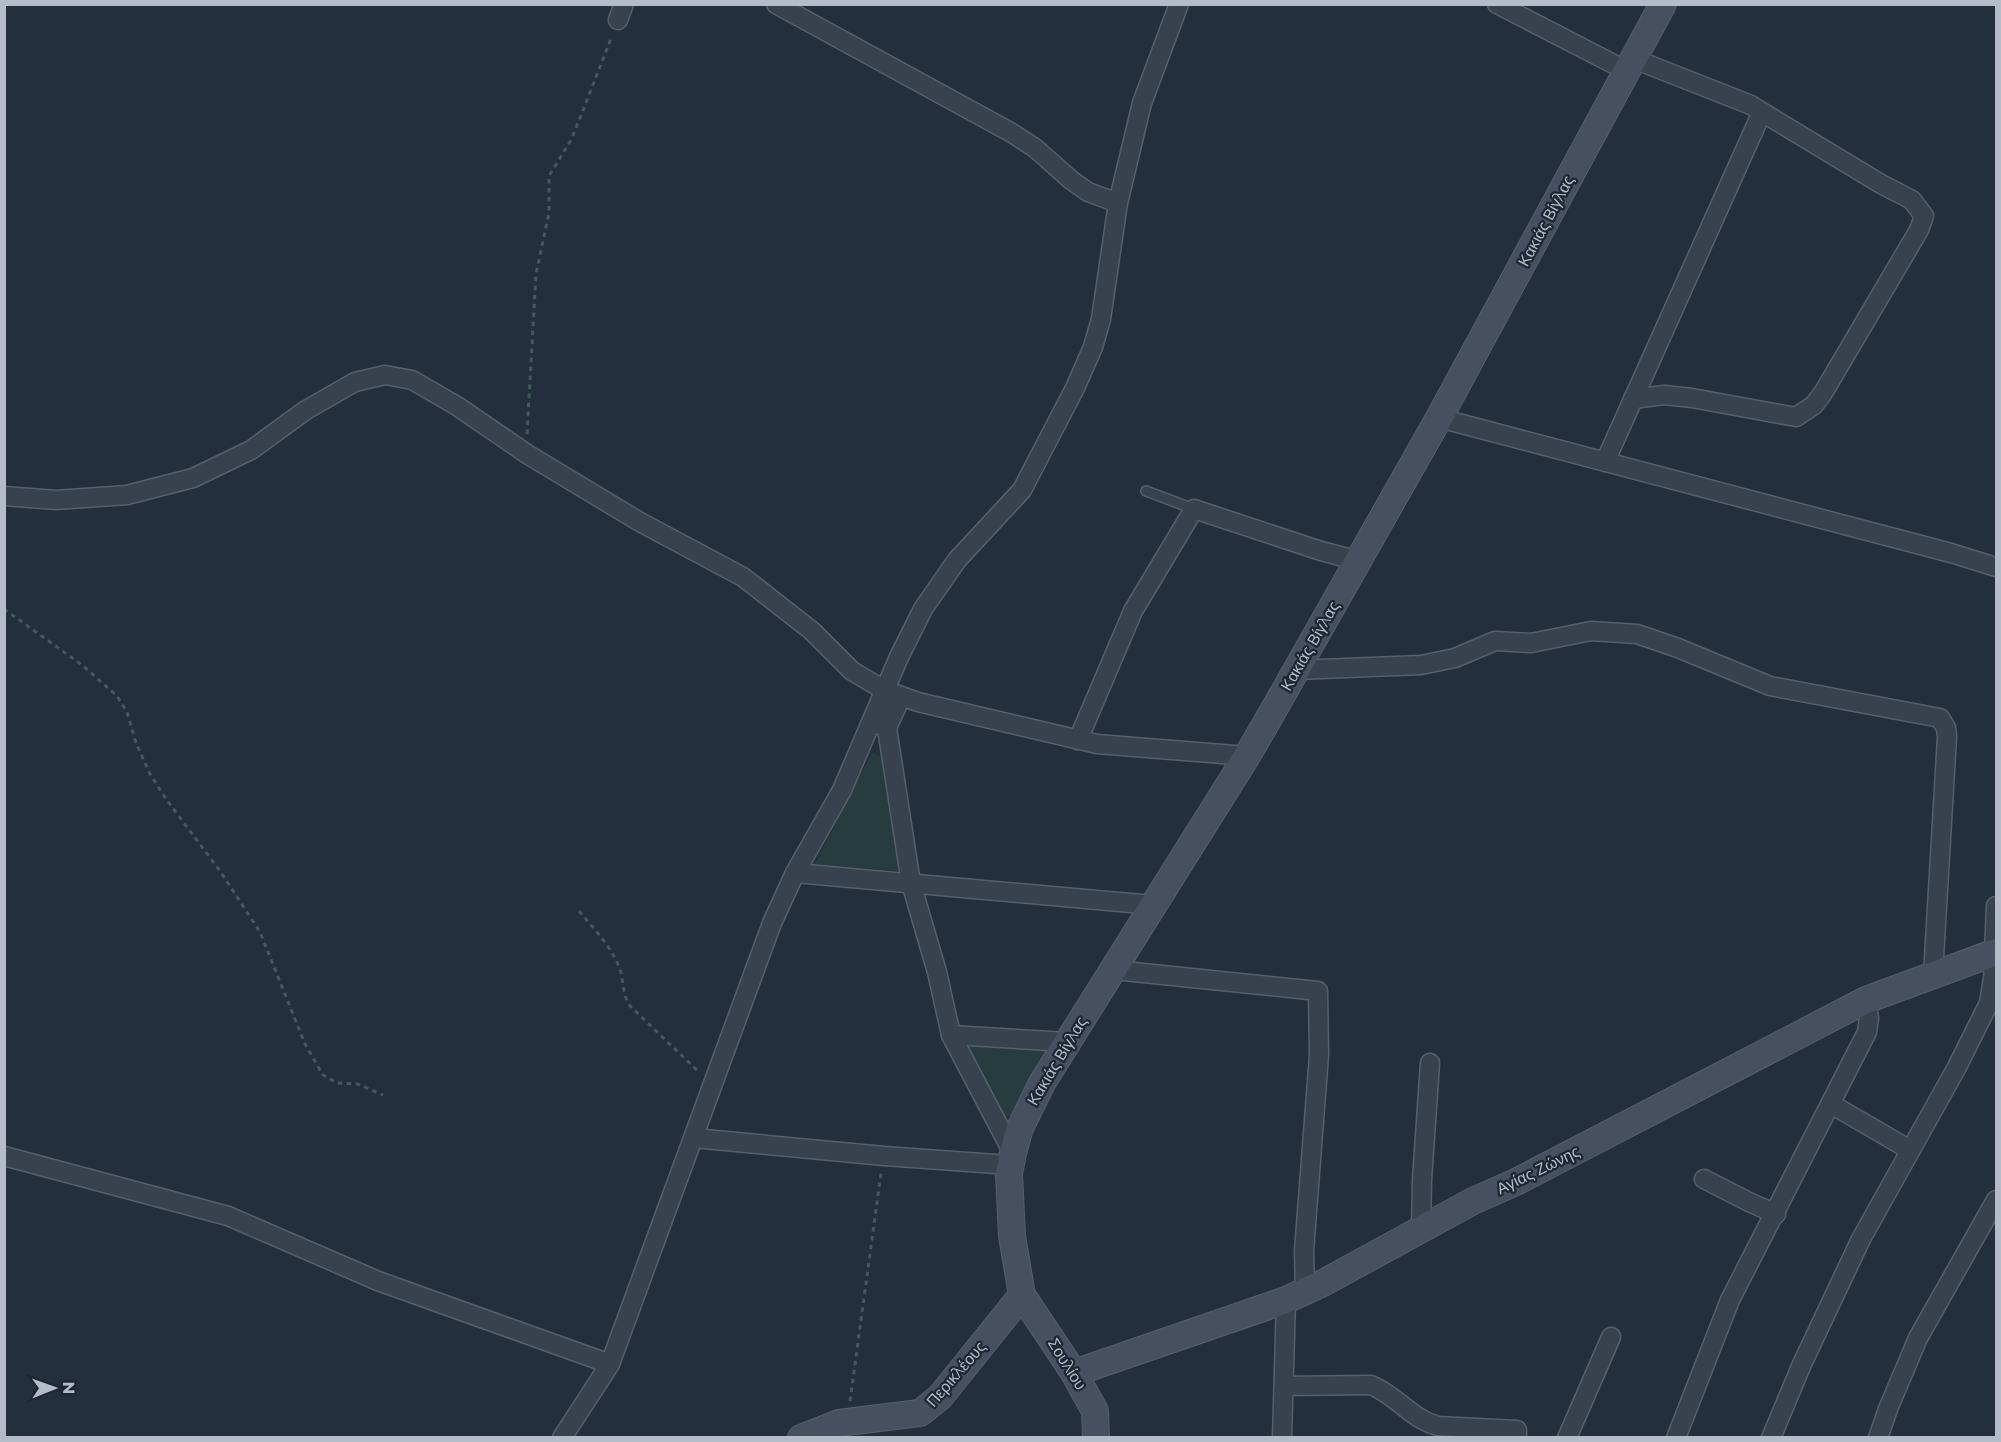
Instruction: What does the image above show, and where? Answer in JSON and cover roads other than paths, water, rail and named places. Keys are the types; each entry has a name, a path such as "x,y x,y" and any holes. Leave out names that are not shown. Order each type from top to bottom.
{"street":[{"path":"776,4 1012,133 1035,148 1088,192 1118,203"},
{"path":"562,1437 610,1364 772,923 795,873 880,724 923,609 957,560 1022,490 1075,388 1093,347 1101,319 1118,203 1142,104 1179,4"},
{"path":"1497,4 1630,65 1751,105 1881,184 1912,200 1924,216 1919,230 1823,393 1814,405 1796,417 1692,398 1664,395 1633,399"},
{"name":"Κακιάς Βίγλας","path":"1022,1295 1012,1236 1012,1159 1031,1103 1247,756 1439,418 1663,4"},
{"path":"1605,462 1762,112"},
{"path":"4,496 56,500 128,495 193,478 251,450 306,410 355,382 385,375 412,380 456,406 526,454 640,522 743,577 812,631 852,671 893,694 1115,747 1247,756"},
{"path":"1439,418 1951,553 1996,567"},
{"path":"1078,740 1132,611 1194,509 1321,551 1359,561"},
{"path":"1296,670 1421,665 1455,658 1495,641 1531,643 1591,631 1637,634 1770,686 1940,717 1946,728 1947,737 1933,975"},
{"path":"694,1138 884,1156 1012,1159 951,1035 937,972 911,883 880,724"},
{"path":"795,873 1153,905"},
{"path":"1771,1437 1836,1289 1861,1239 1957,1067 1989,1004 1994,972 1996,906"},
{"name":"Αγίας Ζώνης","path":"1074,1373 1296,1296 1421,1231 1473,1201 1516,1182 1866,1000 1993,954"},
{"path":"1114,970 1318,990 1319,1055 1304,1251 1284,1386 1282,1437"},
{"path":"1676,1437 1730,1300 1776,1214 1867,1032 1869,1018 1866,1000"},
{"path":"951,1035 1067,1042"},
{"path":"1421,1231 1430,1063"},
{"path":"1831,1104 1910,1150"},
{"path":"4,1156 228,1216 378,1281 610,1364"},
{"path":"1704,1179 1776,1214"},
{"path":"1878,1437 1918,1338 1996,1200"},
{"name":"Σουλίου","path":"1022,1295 1074,1373 1095,1412 1096,1437"},
{"name":"Περικλέους","path":"801,1437 920,1413 940,1396 1022,1295"},
{"path":"1567,1437 1611,1337"},
{"path":"1284,1386 1371,1385 1383,1390 1417,1419 1428,1424 1517,1430 1517,1437"}],"lane":[{"path":"1146,491 1194,509"}]}
